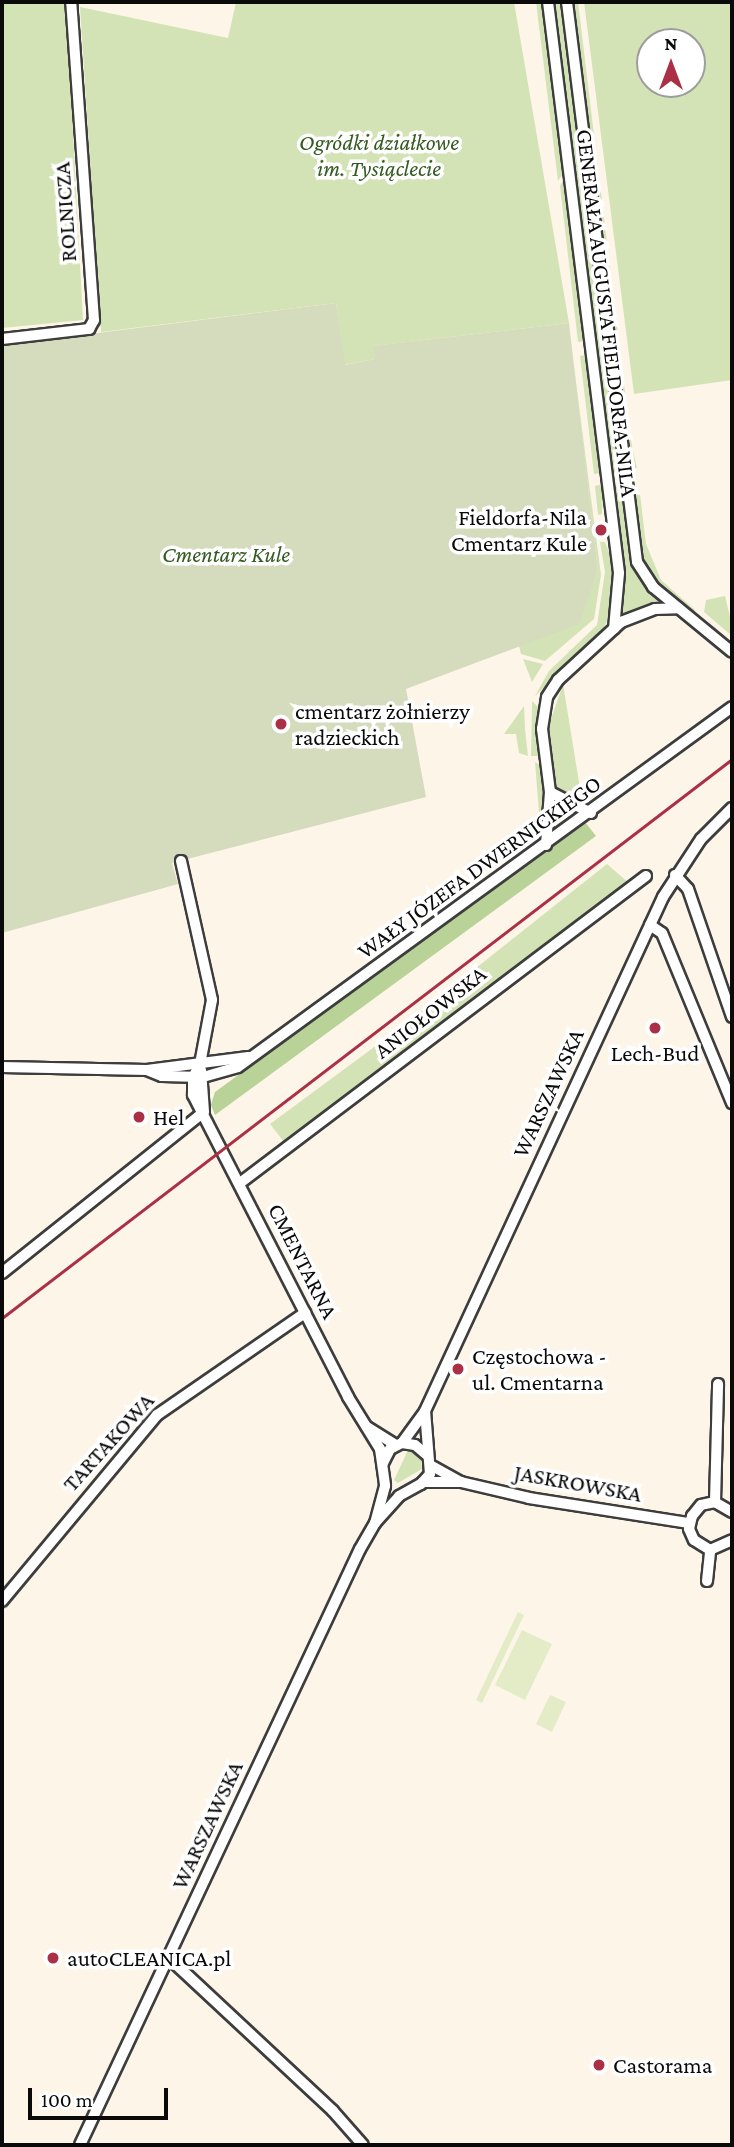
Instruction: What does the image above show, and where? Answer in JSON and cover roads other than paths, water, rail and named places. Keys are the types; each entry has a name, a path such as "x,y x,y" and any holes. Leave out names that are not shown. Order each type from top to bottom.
{"street":[{"name":"ROLNICZA","path":"2,339 89,329 94,320 71,2"},
{"name":"GENERAŁA AUGUSTA FIELDORFA-NILA","path":"548,2 619,573 614,629"},
{"name":"GENERAŁA AUGUSTA FIELDORFA-NILA","path":"567,2 632,541 640,570 678,608 732,652"},
{"path":"546,845 550,792 542,729 547,697 558,680 614,629 637,614 678,608"},
{"name":"WAŁY JÓZEFA DWERNICKIEGO","path":"147,1070 162,1076 198,1077 238,1067 248,1057 546,845 732,707"},
{"path":"550,792 590,813"},
{"name":"WARSZAWSKA","path":"399,1444 425,1411 675,875 701,839 732,808"},
{"name":"CMENTARNA","path":"181,861 212,1000 200,1064 196,1104 204,1112 305,1313 367,1427 383,1463"},
{"path":"675,875 688,889 732,1017"},
{"name":"ANIOŁOWSKA","path":"240,1183 646,876"},
{"path":"650,925 662,933 732,1103"},
{"name":"WAŁY JÓZEFA DWERNICKIEGO","path":"147,1070 248,1057"},
{"path":"2,1067 147,1070"},
{"path":"2,1273 204,1112"},
{"name":"TARTAKOWA","path":"2,1601 157,1415 305,1313"},
{"path":"715,1502 718,1384"},
{"path":"423,1482 432,1464 425,1411"},
{"name":"CMENTARNA","path":"367,1427 399,1444"},
{"path":"399,1444 421,1448 432,1464 461,1482 423,1482 405,1491 392,1486 384,1475 383,1463 399,1444"},
{"name":"WARSZAWSKA","path":"80,2145 374,1523 384,1475"},
{"name":"JASKROWSKA","path":"461,1482 529,1498 690,1522"},
{"name":"WARSZAWSKA","path":"374,1523 405,1491"},
{"path":"715,1502 732,1512"},
{"path":"710,1550 694,1540 690,1522 696,1510 715,1502"},
{"path":"710,1550 732,1540"},
{"path":"707,1581 710,1550"},
{"path":"169,1958 333,2111 363,2145"}],"railway":[{"path":"2,1318 732,759"}],"place":[{"name":"Fieldorfa-Nila Cmentarz Kule","path":"601,530"},
{"name":"cmentarz żołnierzy radzieckich","path":"281,724"},
{"name":"Lech-Bud","path":"655,1028"},
{"name":"Hel","path":"139,1117"},
{"name":"Częstochowa - ul. Cmentarna","path":"458,1369"},
{"name":"autoCLEANICA.pl","path":"53,1958"},
{"name":"Castorama","path":"599,2065"}],"park label":[{"name":"Ogródki działkowe im. Tysiąclecie","path":"379,155"},
{"name":"Cmentarz Kule","path":"226,554"}]}
